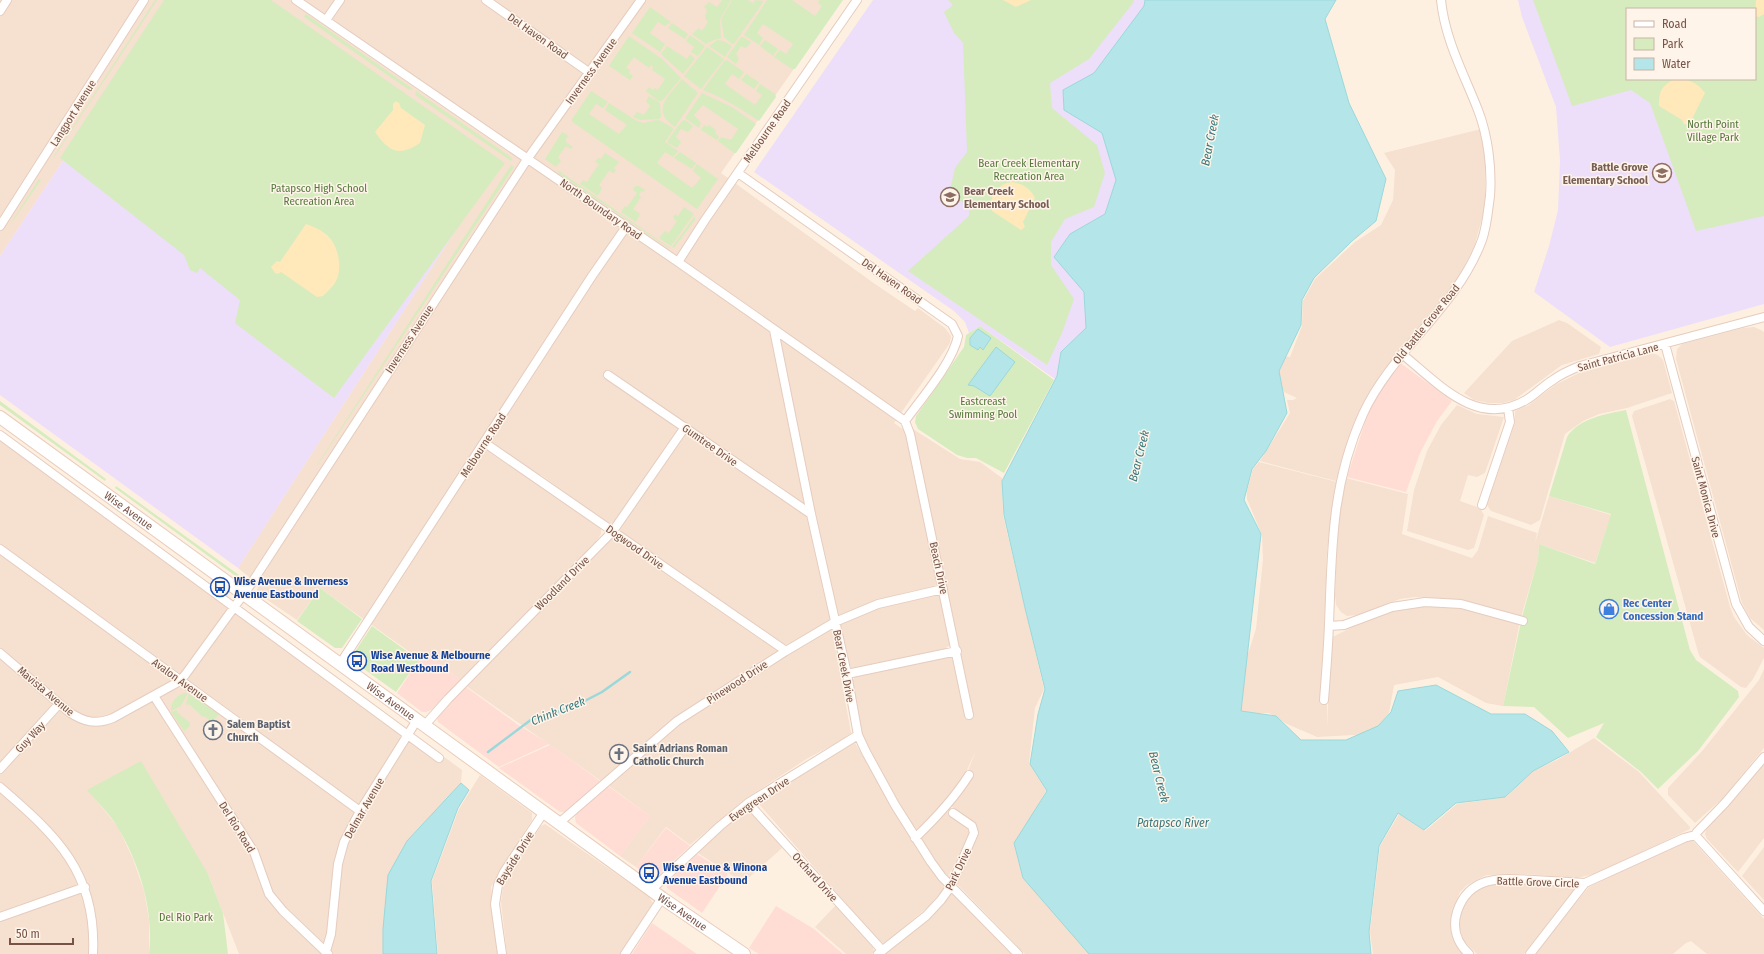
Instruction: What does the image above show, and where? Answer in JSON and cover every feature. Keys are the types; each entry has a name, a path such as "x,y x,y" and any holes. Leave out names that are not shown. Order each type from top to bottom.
{"main road":[{"name":"Wise Avenue","path":"0,417 662,898 744,954"}],"street":[{"path":"0,11 7,0"},
{"name":"Langport Avenue","path":"0,226 144,0"},
{"name":"North Boundary Road","path":"296,0 528,158 905,421"},
{"path":"326,20 340,0"},
{"name":"Del Haven Road","path":"486,0 590,73"},
{"name":"Inverness Avenue","path":"180,681 244,594 528,158 641,0"},
{"name":"Melbourne Road","path":"678,262 705,220 857,0"},
{"name":"Old Battle Grove Road","path":"1324,700 1329,626 1330,563 1337,493 1346,462 1364,413 1385,376 1443,306 1463,279 1484,235 1490,196 1487,138 1479,111 1448,37 1441,0"},
{"name":"Del Haven Road","path":"738,173 952,324 958,336 952,353 905,421"},
{"name":"Melbourne Road","path":"340,664 485,443 592,276 626,227"},
{"name":"Saint Patricia Lane","path":"1402,354 1465,403 1487,410 1508,408 1528,399 1553,380 1580,366 1764,317"},
{"name":"Bear Creek Drive","path":"774,330 811,514 847,674 858,735 866,752 915,838 931,862 951,886 1018,954"},
{"name":"Saint Monica Drive","path":"1664,344 1736,604 1749,628 1764,641"},
{"name":"Gumtree Drive","path":"608,375 811,514"},
{"path":"1482,505 1510,422 1508,408"},
{"name":"Beach Drive","path":"905,421 910,434 957,651 969,715"},
{"name":"Woodland Drive","path":"421,723 448,699 613,531 685,427"},
{"name":"Wise Avenue","path":"0,436 439,758"},
{"name":"Dogwood Drive","path":"485,443 786,651"},
{"name":"Avalon Avenue","path":"0,549 360,811"},
{"name":"Pinewood Drive","path":"559,823 677,721 786,651 835,622 878,604 943,589"},
{"path":"1329,626 1344,625 1392,607 1425,602 1461,604 1523,621"},
{"path":"847,674 957,651"},
{"name":"Mavista Avenue","path":"0,653 59,704 80,719 87,722 98,723 113,718 180,681"},
{"name":"Del Rio Road","path":"154,696 254,852 269,894 283,911 327,952"},
{"name":"Guy Way","path":"0,769 59,704"},
{"name":"Delmar Avenue","path":"327,952 331,934 340,856 346,836 408,735 421,723"},
{"name":"Evergreen Drive","path":"651,890 714,831 748,803 858,735"},
{"path":"1764,757 1725,803 1694,835 1764,911"},
{"path":"915,838 933,821 957,794 969,775"},
{"path":"0,787 35,817 54,836 71,859 85,887 92,919 92,954"},
{"name":"Orchard Drive","path":"748,803 880,952"},
{"name":"Bayside Drive","path":"502,954 495,904 498,885 504,872 544,812"},
{"name":"Park Drive","path":"880,952 930,913 951,886 974,833 972,826 953,813"},
{"name":"Battle Grove Circle","path":"1530,954 1585,884 1684,838 1694,835"},
{"name":"Battle Grove Circle","path":"1469,954 1457,938 1455,918 1464,898 1476,886 1484,882 1502,879 1585,884"},
{"path":"0,917 35,903 85,887"},
{"path":"625,954 662,898"}],"shaded area":[{"path":"0,0 169,0 0,256"},
{"path":"169,0 496,168 238,568 0,395 0,256"},
{"path":"251,0 842,0 721,173 875,284 915,311 918,308 945,328 951,336 950,343 894,423 907,432 937,585 871,602 838,616 805,501 803,504 798,502 610,370 606,375 678,427 678,430 615,522 609,524 541,475 537,482 597,524 601,529 601,534 593,546 461,680 425,654 421,660 320,588 297,620 257,593 258,584 238,568 496,168"},
{"name":"Bear Creek Elementary School","path":"873,0 1145,0 1144,6 1094,73 1063,90 1064,110 1102,133 1116,180 1105,214 1070,234 1054,257 1084,292 1086,328 1061,352 1057,376 1055,379 980,326 969,333 965,322 954,311 754,172"},
{"name":"Battle Grove Elementary School","path":"1518,0 1764,0 1764,304 1610,347 1534,292 1549,246 1558,210 1560,161 1556,107 1522,17"},
{"path":"1481,129 1485,157 1485,208 1474,247 1454,286 1401,347 1370,392 1343,456 1336,481 1260,461 1290,413 1287,400 1297,398 1284,392 1267,354 1290,357 1302,326 1303,301 1315,279 1355,242 1381,225 1393,200 1395,170 1384,153"},
{"path":"1559,320 1567,323 1601,347 1599,354 1562,365 1514,400 1503,403 1488,403 1474,400 1464,393 1512,341"},
{"path":"1754,327 1764,332 1764,630 1750,618 1742,603 1676,359 1677,349 1682,344 1743,328"},
{"path":"1652,353 1658,355 1663,360 1672,393 1627,408 1599,414 1583,421 1565,434 1540,520 1531,525 1491,511 1487,505 1515,423 1515,411 1529,405 1555,385 1579,373"},
{"path":"1399,362 1452,401 1437,421 1420,453 1406,492 1347,477 1370,407"},
{"path":"1670,399 1674,401 1730,607 1734,617 1747,635 1764,648 1764,658 1753,679 1746,688 1741,687 1700,657 1632,416 1634,411"},
{"path":"1457,405 1477,414 1504,417 1485,473 1477,477 1468,475 1460,501 1480,508 1484,515 1474,548 1468,550 1407,531 1414,490 1427,451 1441,425"},
{"path":"913,429 960,459 980,462 1002,478 1003,515 1044,689 1035,708 1029,763 1046,791 1016,841 1018,841 1092,954 1025,954 957,884 973,823 951,806 971,776 970,771 968,771 976,750 967,770 943,806 918,829 914,828 876,762 860,728 851,682 857,675 952,656 962,701 967,716 971,714 966,679"},
{"path":"0,432 462,770 461,783 407,841 383,929 383,954 239,954 208,874 88,790 118,827 133,859 144,891 149,920 149,954 0,954"},
{"path":"686,432 808,517 831,619 828,622 786,645 620,531 619,527"},
{"path":"1259,462 1337,482 1327,550 1322,692 1327,692 1327,728 1331,638 1371,617 1401,607 1428,603 1461,605 1520,621 1503,706 1486,703 1438,677 1394,685 1389,713 1372,734 1317,737 1287,724 1269,713 1234,714 1243,669 1256,629 1263,559 1262,535 1247,499 1247,491 1253,469"},
{"path":"1346,478 1408,494 1402,534 1472,558 1478,550 1488,516 1537,533 1535,543 1549,496 1611,515 1595,563 1539,544 1538,559 1521,617 1461,600 1415,597 1400,599 1357,615 1347,616 1341,612 1336,605 1335,596 1338,511"},
{"path":"612,537 619,538 778,651 692,706 655,734 601,781 466,686"},
{"path":"939,594 941,597 950,639 949,646 944,649 858,668 852,668 848,664 839,624 898,601"},
{"path":"832,628 851,733 840,741 808,758 745,799 690,845 666,827 636,867 620,856 650,816 609,786 678,724 733,688"},
{"path":"425,654 461,680 431,710 422,712 397,693 419,660"},
{"path":"1764,669 1764,748 1724,797 1695,823 1668,795 1668,788 1703,750 1759,680"},
{"path":"466,687 517,724 549,744 499,767 438,722 437,718 439,713"},
{"path":"1594,738 1639,772 1690,827 1690,829 1598,873 1577,878 1525,874 1487,875 1467,885 1460,892 1451,917 1452,932 1456,943 1464,954 1373,954 1370,932 1380,846 1399,814 1425,831 1457,804 1506,797 1533,771 1557,760"},
{"path":"855,743 920,853 944,883 945,887 930,905 888,941 883,943 877,939 758,803 848,744"},
{"path":"550,745 600,781 565,812 560,812 499,768"},
{"path":"1764,762 1764,838 1738,872 1707,839 1705,834 1706,830"},
{"path":"480,775 532,813 532,820 491,887 498,954 438,954 432,881 459,809"},
{"path":"608,786 650,816 620,856 576,823 575,818 576,812"},
{"path":"748,808 782,848 744,882 742,882 698,853 698,851 715,834"},
{"path":"946,811 971,830 949,876 944,873 919,836"},
{"path":"545,824 649,897 653,903 620,954 507,954 501,902 504,881 541,826"},
{"path":"666,828 690,846 655,878 650,877 636,867"},
{"path":"1688,840 1693,841 1764,919 1764,954 1707,954 1691,941 1686,943 1673,954 1533,954 1589,887"},
{"path":"1764,847 1764,900 1742,876"},
{"path":"697,854 728,874 702,913 667,888 667,884 671,879"},
{"path":"1505,882 1579,886 1524,954 1477,954 1464,941 1459,927 1460,914 1466,902 1475,891 1486,884"},
{"path":"950,893 955,893 1013,954 882,954"},
{"path":"836,905 873,946 874,952 872,954 846,954 815,927"},
{"path":"776,906 814,929 843,954 759,954 749,948"},
{"path":"652,923 697,954 632,954"}],"green space":[{"path":"155,0 157,0 53,159 54,156"},
{"name":"Patapsco High School Recreation Area","path":"164,0 271,0 505,163 334,398 235,323 240,300 200,268 197,273 190,270 184,255 60,158"},
{"path":"722,0 731,0 720,19 721,38 706,44 692,34 699,28 702,31 708,22 705,18 707,10 704,7 709,2 717,7"},
{"path":"732,0 748,0 757,6 753,3 755,0 764,1 734,44 724,37 721,19"},
{"path":"767,0 792,0 815,16 822,6 818,3 819,0 843,0 795,69 792,69 774,57 780,50 786,54 793,44 763,24 757,33 763,38 759,45 744,35"},
{"name":"Bear Creek Elementary Recreation Area","path":"948,0 1134,0 1089,59 1050,83 1052,108 1097,145 1105,173 1094,207 1065,219 1051,242 1051,265 1074,299 1062,333 1047,365 908,271 969,216 969,206 949,194 955,168 967,152 963,43 954,33 944,12 953,5"},
{"name":"North Point Village Park","path":"1533,0 1764,0 1764,216 1696,231 1650,103 1631,90 1572,106"},
{"path":"650,7 671,22 665,26 658,22 650,33 665,44 660,52 632,33"},
{"path":"306,14 413,89 409,90 304,17"},
{"path":"672,23 688,34 685,39 668,28"},
{"path":"690,35 705,46 698,56 691,52 694,47 686,41"},
{"path":"629,36 662,59 681,78 662,101 658,101 646,91 649,87 653,90 655,88 658,90 665,79 652,70 653,67 651,65 649,68 634,57 626,68 630,70 629,73 633,76 630,80 609,66"},
{"path":"741,37 751,42 746,48 741,46 736,54 739,59 736,64 727,57"},
{"path":"717,40 724,41 732,46 725,57 709,46"},
{"path":"765,40 778,49 773,56 760,46"},
{"path":"667,46 687,59 690,54 695,59 683,74 661,54"},
{"path":"707,47 724,59 701,89 684,76"},
{"path":"727,60 744,72 739,79 732,74 725,84 755,105 762,95 756,91 760,84 775,94 776,97 759,121 725,100 703,90 724,61"},
{"path":"746,74 759,82 754,89 741,80"},
{"path":"682,79 698,93 675,127 664,115 663,109 667,98"},
{"path":"416,91 512,158 511,161 415,95"},
{"path":"591,91 608,102 603,108 596,104 589,114 619,134 627,125 605,110 609,103 637,121 644,123 656,120 661,121 673,128 665,142 678,151 673,157 665,152 657,163 692,188 701,178 693,171 697,164 718,179 697,209 571,121"},
{"path":"702,93 732,107 756,124 736,153 718,141 721,137 731,140 738,129 703,105 694,115 701,123 699,128 685,118"},
{"path":"649,96 660,103 661,116 659,119 641,120 633,117 637,112 644,115 650,106 646,101"},
{"path":"685,120 693,126 688,132 681,129 676,137 681,142 677,148 668,143 668,140 682,121"},
{"path":"704,125 707,127 709,125 716,130 715,133 719,137 717,140 701,130"},
{"path":"562,132 569,136 566,139 566,142 573,147 571,149 566,146 558,157 561,161 556,167 545,159"},
{"path":"680,152 696,163 692,169 674,158"},
{"path":"605,153 619,162 614,168 616,170 614,173 609,171 599,185 602,188 598,196 580,184 583,180 587,182 599,164 595,162 598,158 601,159"},
{"path":"511,165 514,167 317,466 317,465"},
{"path":"559,171 670,248 670,249 558,173"},
{"path":"39,179 41,180 10,225 12,221"},
{"path":"635,186 639,186 645,190 644,192 641,191 639,195 641,197 633,209 640,214 636,222 621,212 625,206 627,207 637,193 633,190"},
{"path":"684,207 694,214 671,246 659,238 665,231 669,233 677,221 673,218 675,214 678,216"},
{"path":"695,216 695,220 674,248 672,247"},
{"name":"Eastcreast Swimming Pool","path":"980,326 1054,380 1004,473 976,458 967,458 957,455 918,429 915,422 916,416 964,347 966,335"},
{"path":"0,401 106,479 105,481 0,405"},
{"path":"1626,410 1690,650 1696,660 1738,691 1739,697 1698,751 1658,789 1641,772 1596,737 1604,723 1568,738 1534,707 1503,706 1522,617 1538,559 1539,544 1595,564 1611,514 1549,496 1567,437 1578,425 1586,421 1602,415"},
{"path":"116,486 239,575 237,577 115,488"},
{"path":"320,588 362,619 342,648 335,648 297,621"},
{"path":"372,626 419,660 396,692 354,662 354,653"},
{"path":"184,693 188,693 181,706 171,711 174,699"},
{"path":"189,694 219,714 212,722 204,716 203,717 189,704 187,706 186,703"},
{"path":"177,710 177,712 190,723 190,726 184,731 171,712"},
{"name":"Del Rio Park","path":"141,761 208,874 223,913 228,954 149,954 150,938 147,905 144,889 133,857 115,823 87,790"}],"sand":[{"path":"1003,0 1031,0 1016,7"},
{"path":"1756,0 1764,0 1764,14 1759,17 1756,16"},
{"path":"1672,80 1683,80 1695,83 1705,93 1689,125 1684,124 1682,120 1659,106 1660,93 1666,84"},
{"path":"396,101 399,103 401,108 425,125 420,143 406,150 400,151 390,148 375,132 393,110 393,104"},
{"path":"1012,182 1026,187 1035,198 1023,222 1025,227 1021,230 992,211 991,206 991,200 998,188"},
{"path":"306,224 329,237 333,241 338,253 338,277 333,286 323,296 317,297 281,272 278,274 275,273 271,267 277,261 280,262"}],"water":[{"name":"Patapsco River","path":"1145,0 1336,0 1325,19 1349,103 1386,179 1376,221 1352,241 1314,278 1302,300 1301,325 1279,371 1287,413 1266,451 1252,469 1244,500 1261,534 1241,711 1276,716 1301,740 1346,740 1378,726 1391,712 1398,691 1436,685 1491,714 1525,714 1552,731 1569,752 1533,771 1505,797 1456,803 1424,830 1398,813 1379,846 1369,932 1371,954 1089,954 1023,878 1014,843 1047,791 1030,764 1038,714 1045,689 1004,515 1002,481 1057,376 1061,352 1086,328 1084,292 1054,257 1070,234 1105,214 1116,180 1102,133 1064,110 1063,90 1094,73 1144,6"},
{"path":"978,329 991,338 983,350 980,347 978,350 970,345 970,338"},
{"path":"996,347 1015,362 990,396 974,386 968,385"},
{"path":"461,783 469,790 458,808 431,881 437,954 383,954 383,929 388,875 407,841"}],"waterway":[{"name":"Chink Creek","path":"488,752 532,719 573,707 602,692 630,672"}],"place":[{"name":"Battle Grove Elementary School","path":"1662,173"},
{"name":"Bear Creek Elementary School","path":"950,197"},
{"name":"Wise Avenue & Inverness Avenue Eastbound","path":"220,587"},
{"name":"Rec Center Concession Stand","path":"1609,609"},
{"name":"Wise Avenue & Melbourne Road Westbound","path":"357,661"},
{"name":"Salem Baptist Church","path":"213,730"},
{"name":"Saint Adrians Roman Catholic Church","path":"619,754"},
{"name":"Wise Avenue & Winona Avenue Eastbound","path":"649,873"}],"water label":[{"name":"Bear Creek","path":"1210,140"},
{"name":"Bear Creek","path":"1139,456"},
{"name":"Bear Creek","path":"1159,777"}]}
